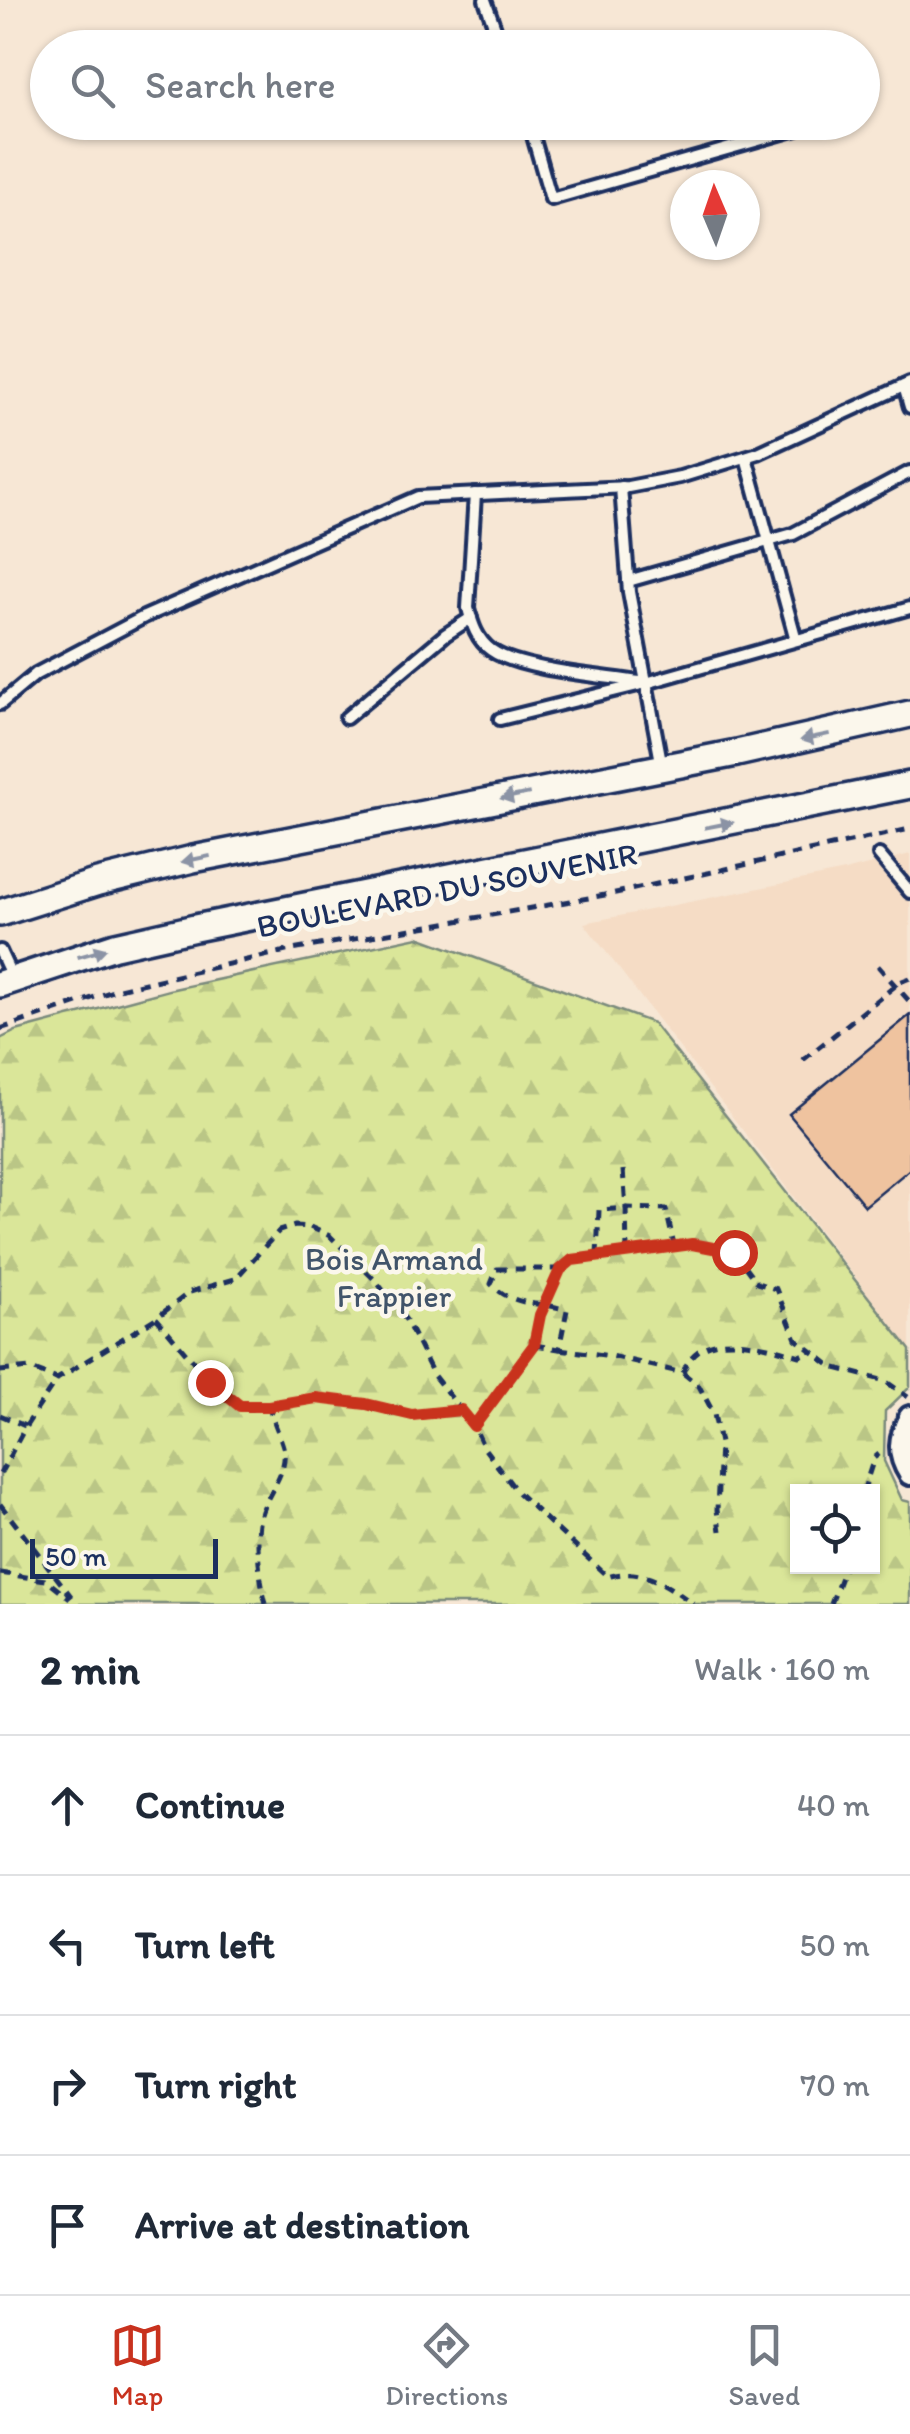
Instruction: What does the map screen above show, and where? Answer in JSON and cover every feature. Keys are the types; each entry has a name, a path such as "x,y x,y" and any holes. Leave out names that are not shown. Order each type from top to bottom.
{"street":[{"path":"0,913 145,870 824,736 910,714"},
{"name":"BOULEVARD DU SOUVENIR","path":"7,982 115,946 195,928 910,785"},
{"path":"910,1417 900,1446 901,1458 910,1474"}],"lane":[{"path":"485,0 496,30"},
{"path":"533,140 551,199 758,140"},
{"path":"0,704 36,674 128,625 418,497 621,487 680,478 746,457 907,385 910,408"},
{"path":"746,457 796,640"},
{"path":"628,580 809,528 910,472"},
{"path":"621,487 628,580 662,768"},
{"path":"475,494 469,558 470,618 485,646 510,659 646,682"},
{"path":"500,718 646,682 910,608"},
{"path":"346,718 470,618"},
{"path":"879,855 910,892"},
{"path":"0,950 7,982"}],"path":[{"name":"BOULEVARD DU SOUVENIR","path":"0,1029 120,989 286,951 611,894 910,829"},
{"path":"878,966 910,1002"},
{"path":"803,1060 895,985 910,978"},
{"path":"623,1170 627,1250"},
{"path":"598,1256 599,1210 666,1209 674,1245"},
{"path":"0,1474 57,1379 156,1318 190,1292 234,1279 279,1231 295,1226 310,1228 330,1236 376,1281 406,1320 434,1376 474,1426 484,1448 518,1493 608,1576 626,1571 667,1584 692,1604"},
{"path":"474,1426 534,1345 560,1270 572,1260 674,1245 692,1244 734,1252 757,1284 776,1290 796,1339 832,1368 885,1381 910,1398"},
{"path":"559,1349 567,1310 546,1303 530,1305 507,1299 491,1284 497,1269 560,1270"},
{"path":"156,1318 192,1356 210,1382 240,1406 269,1406 316,1398 412,1415 461,1410"},
{"path":"683,1373 698,1347 727,1342 763,1345 800,1356 812,1352"},
{"path":"534,1345 611,1356 683,1373 699,1386 714,1414 720,1443 720,1531"},
{"path":"0,1370 29,1368 57,1379"},
{"path":"266,1604 261,1588 260,1519 284,1452 269,1406"},
{"path":"0,1414 26,1426"},
{"path":"0,1504 77,1604"},
{"path":"0,1573 46,1580 77,1604"},
{"path":"831,1604 843,1574"}],"shaded area":[{"path":"910,854 910,1349 584,923 845,871"}],"green space":[{"name":"Bois Armand Frappier","path":"418,937 653,1023 910,1350 910,1387 885,1411 884,1461 902,1500 910,1502 910,1604 0,1604 0,1039 16,1031 169,990"}],"building":[{"path":"910,1015 910,1169 865,1206 789,1114"}],"route":[{"path":"210,1382 240,1406 269,1406 316,1398 412,1415 461,1410 474,1426 534,1345 540,1315 560,1270 572,1260 692,1244 734,1252"}]}
